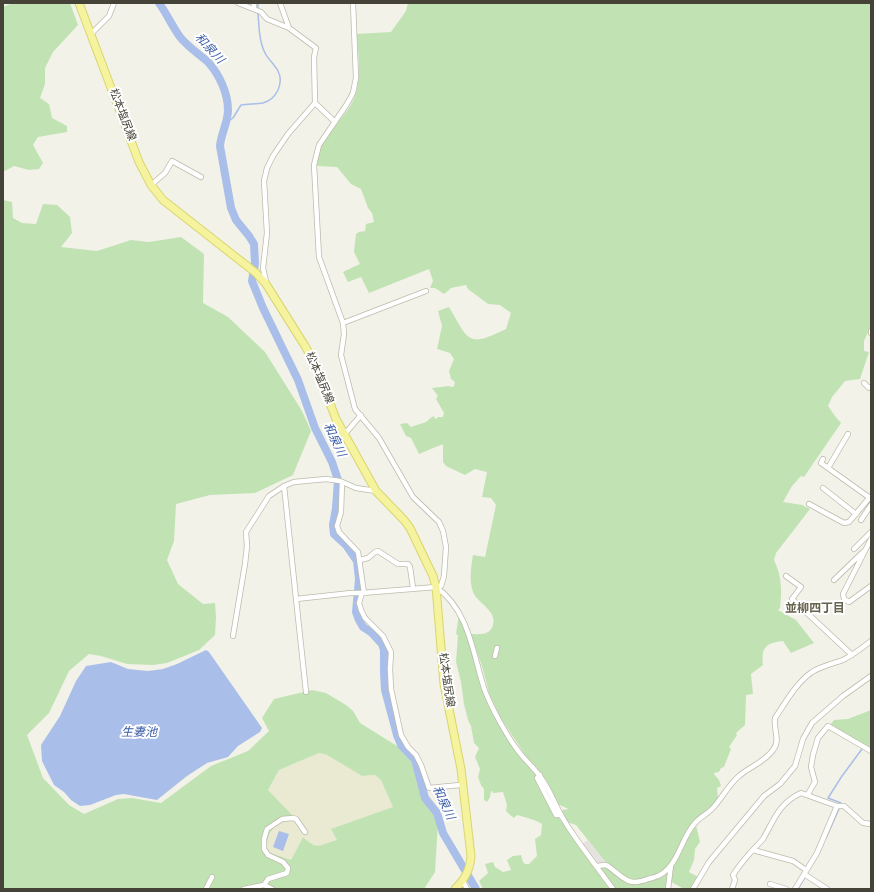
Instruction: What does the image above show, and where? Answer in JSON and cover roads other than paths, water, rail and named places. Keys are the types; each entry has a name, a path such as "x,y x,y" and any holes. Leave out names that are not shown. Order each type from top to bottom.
{"main road":[{"name":"松本塩尻線","path":"79,3 139,162 151,185 163,200 250,268 266,284 306,346 336,419 376,491 410,528 433,576 436,587 444,684 461,769 468,825 471,856 466,876"},
{"path":"455,889 466,876"}],"street":[{"path":"91,34 109,16 114,3"},
{"path":"238,3 261,12 267,19 289,28 316,48 314,57 315,103 288,134 273,156 267,168 264,181 267,239 263,268 266,284"},
{"path":"254,3 254,9"},
{"path":"280,3 289,28"},
{"path":"296,599 351,593 436,587 441,586 443,582 446,547 443,531 439,522 413,497 379,438 355,408 342,364 341,355 344,334 343,323 319,257 314,165 319,145 348,104 353,93 356,78 353,3"},
{"path":"315,103 335,122"},
{"path":"151,185 165,173 172,161 198,178"},
{"path":"343,323 426,291"},
{"path":"864,383 869,388 871,387"},
{"path":"344,435 361,415"},
{"path":"828,468 848,434"},
{"path":"809,504 844,523 849,522 870,497 821,463 823,459"},
{"path":"232,636 245,564 247,546 246,532 268,496 284,486 294,482 326,479 341,481 356,488 376,491"},
{"path":"341,481 341,512 337,526 339,532 358,552 363,593 360,603 365,618 383,636 391,652 391,690 401,735 408,747 416,755 429,788 460,785"},
{"path":"284,486 306,692"},
{"path":"823,488 856,514"},
{"path":"861,520 871,505"},
{"path":"854,549 871,532"},
{"path":"871,539 843,594 844,599 849,602 871,586"},
{"path":"360,560 368,558 378,551 398,564 408,564 410,567 413,588"},
{"path":"834,580 865,551"},
{"path":"786,576 800,587 792,599 852,655"},
{"path":"436,587 443,592 458,611 466,626 478,662 485,691 496,714 518,752 540,775 561,815 613,889"},
{"path":"597,866 608,866 630,882 634,883 660,875 677,856 687,833 696,822 712,809 732,782 740,774 767,757 773,750 777,738 775,718 797,687 811,673 823,666 843,660 871,641"},
{"path":"495,656 497,648"},
{"path":"693,889 708,862 764,796 780,784 791,771 799,757 804,739 812,723 843,696 871,676"},
{"path":"808,794 815,782 811,767 818,738 828,726 871,751"},
{"path":"732,889 735,880 733,875 762,840 771,823 774,821 783,806 791,798 802,793 808,794 837,806 844,806 863,822 871,824"},
{"path":"795,889 817,853 837,806"},
{"path":"264,885 268,879 287,873 288,868 283,862 268,855 264,849 264,839 267,829 282,819 293,818 296,819 305,832"},
{"path":"753,850 792,861 827,889"},
{"path":"668,889 671,864"},
{"path":"466,876 467,889"},
{"path":"206,889 212,877"},
{"path":"770,884 786,889"},
{"path":"244,889 264,885 272,889"}],"water":[{"name":"生妻池","path":"206,650 209,652 262,728 260,732 238,746 228,757 207,763 187,776 157,800 124,794 116,795 90,805 80,806 54,785 42,761 41,745 60,716 76,681 86,666 111,662 128,669 148,671 163,669"},
{"path":"279,831 289,834 283,851 273,847"}],"waterway":[{"name":"和泉川","path":"159,3 180,37 212,67 225,91 228,104 228,115 220,146 231,208 236,220 254,244 255,264 252,281 263,308 298,380 315,428 332,462 338,480 333,525 334,534 346,545 357,561 359,579 356,612 363,627 372,633 382,644 384,650 385,690 401,745 415,760 425,798 437,813 443,833 476,889"},
{"path":"258,3 258,9"},
{"path":"227,122 233,118 241,105 263,103 268,101 272,98 280,85 280,76 278,71 266,55 263,48 258,13"},
{"path":"841,803 828,798 862,749"},
{"path":"826,838 839,809"},
{"path":"798,889 805,877"}],"district":[{"name":"並柳四丁目","path":"815,609"}]}
